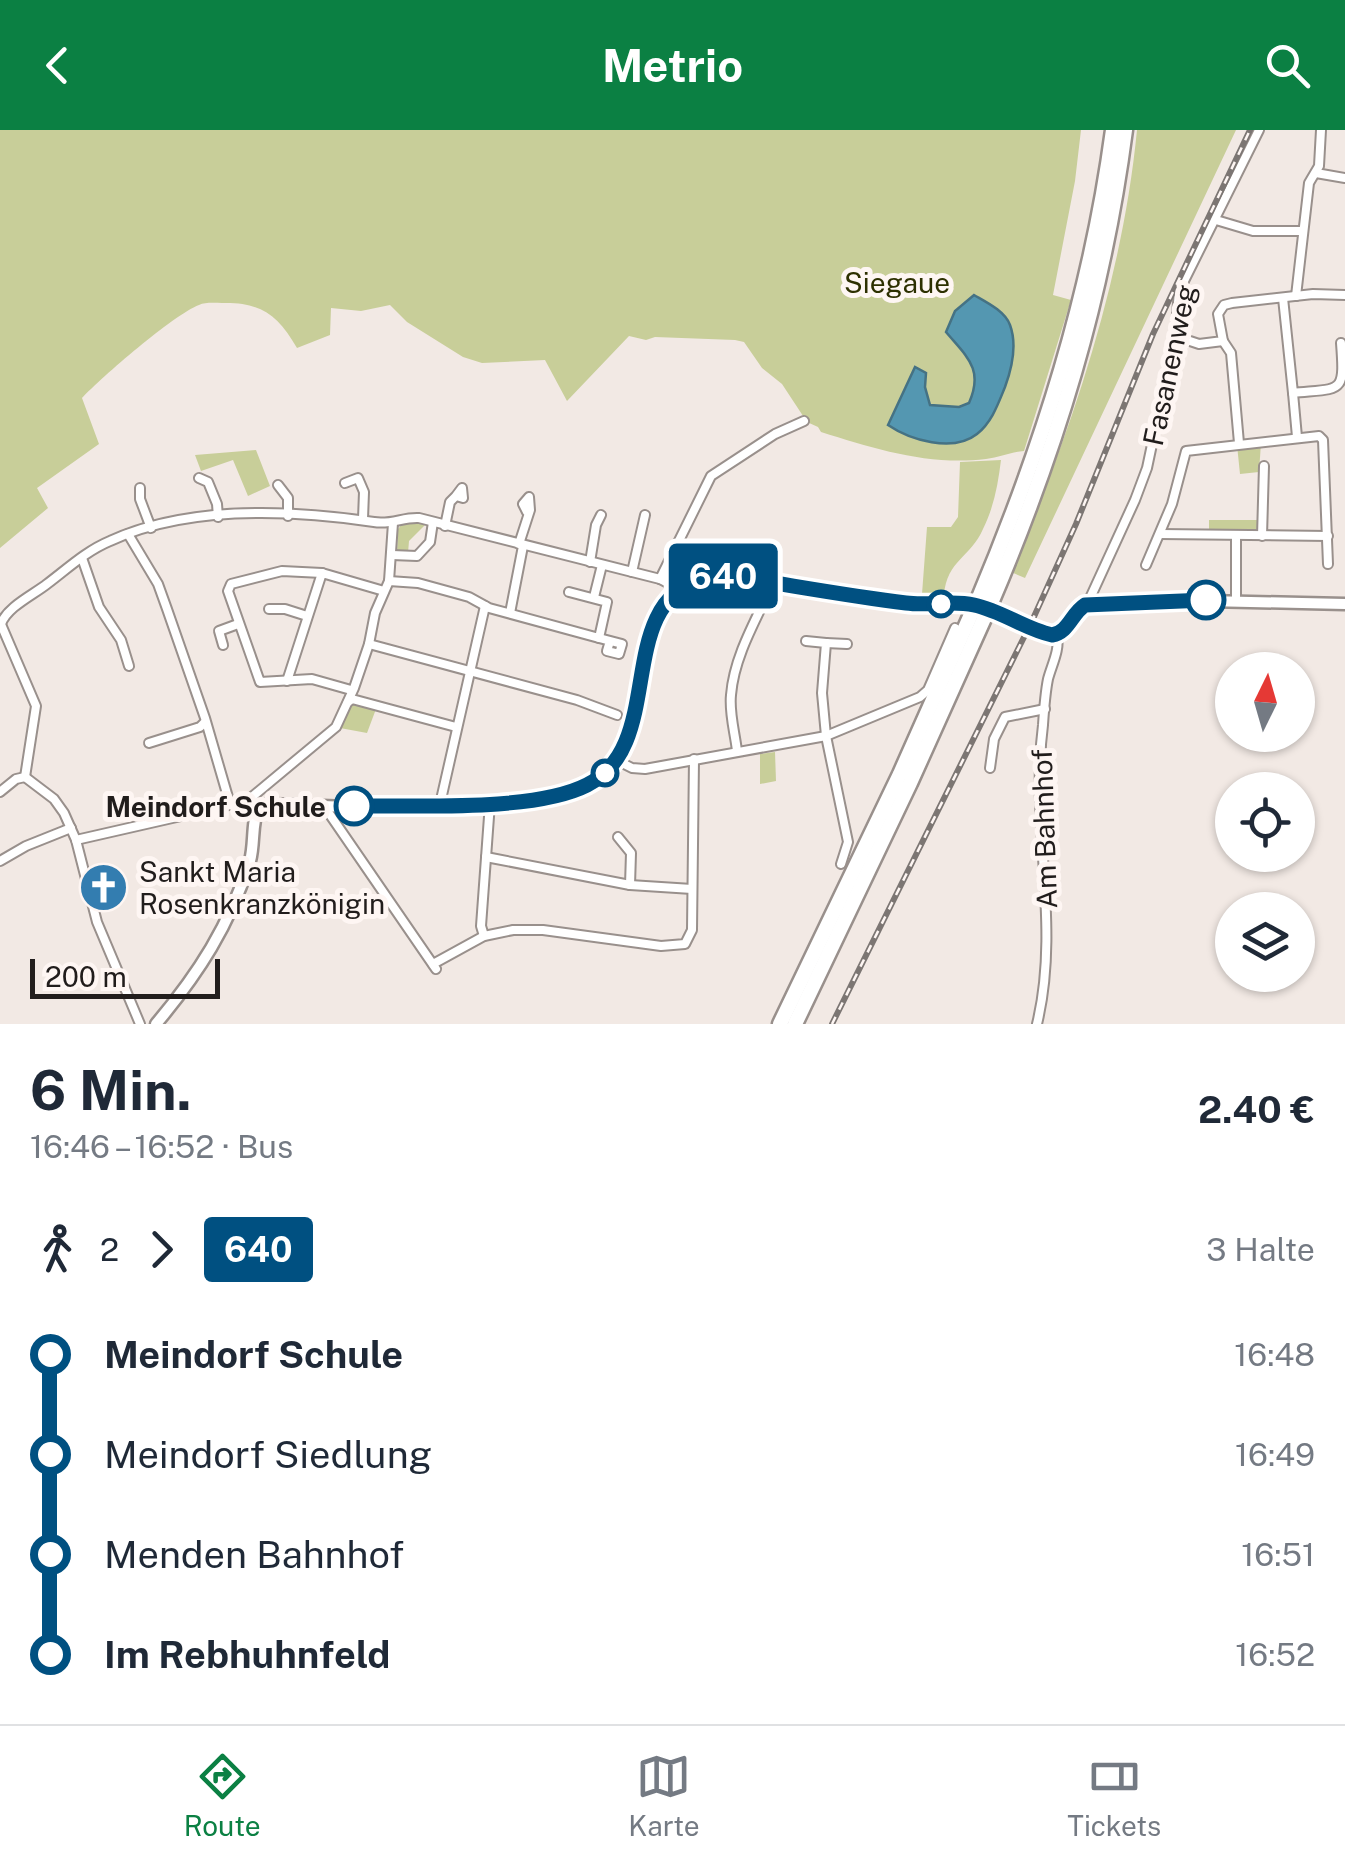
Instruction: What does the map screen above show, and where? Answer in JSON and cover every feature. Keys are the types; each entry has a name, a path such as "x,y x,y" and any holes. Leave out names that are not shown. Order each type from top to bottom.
{"highway":[{"path":"795,1024 910,783 1030,470 1065,362 1096,236 1112,130"},
{"path":"780,1024 1042,476 1080,360 1108,240 1125,130"}],"main road":[{"path":"156,1024 214,946 251,858 259,807 546,798 593,782 616,760 632,726 652,629 663,608 680,590 702,578 719,575 905,603 977,606 1045,634 1063,632 1078,610 1091,604 1345,604"}],"street":[{"name":"Fasanenweg","path":"1091,604 1090,596 1146,468 1175,336 1179,291 1259,130"},
{"path":"1296,296 1309,183 1316,173 1321,130"},
{"path":"1316,173 1345,178"},
{"path":"1216,220 1253,231 1303,231"},
{"path":"1239,443 1231,353 1223,341 1218,314 1224,305 1296,296 1345,295"},
{"path":"1283,298 1297,437"},
{"path":"1175,336 1200,344 1223,341"},
{"path":"1294,393 1335,389 1340,384 1344,378 1341,343"},
{"path":"660,579 711,476 775,434 804,421"},
{"path":"1146,565 1172,504 1186,451 1319,436 1323,440 1328,564"},
{"path":"1248,477 1263,471 1262,536"},
{"path":"199,478 208,482 218,517"},
{"path":"345,483 358,478 364,492 363,519"},
{"path":"278,485 288,498 288,516"},
{"path":"140,488 140,499 152,528"},
{"path":"445,526 450,502 456,496"},
{"path":"510,614 527,512"},
{"path":"590,562 601,515"},
{"path":"632,572 645,515"},
{"path":"0,792 24,777 36,706 1,623 4,616 82,558 128,534 218,517 288,516 394,523 410,517 660,579 680,590"},
{"path":"392,555 417,556 430,542 433,522"},
{"path":"76,840 247,801 336,727 390,581 394,523"},
{"path":"128,534 158,584 230,804"},
{"path":"1160,534 1328,536"},
{"path":"1236,535 1236,601"},
{"path":"82,558 99,607 121,640 129,666"},
{"path":"594,597 602,564"},
{"path":"350,690 312,679 260,682 228,591 231,584 282,572 322,573 384,591"},
{"path":"286,680 322,573"},
{"path":"390,581 469,597 510,614 610,641"},
{"path":"738,751 730,702 733,682 744,646 774,583"},
{"path":"569,592 604,600 608,605 599,638"},
{"path":"440,804 485,606"},
{"path":"269,609 307,616"},
{"path":"223,645 218,631 238,624"},
{"path":"616,760 645,769 826,736 920,697 933,683 955,628"},
{"name":"Am Bahnhof","path":"1037,1024 1046,984 1048,941 1037,784 1048,680 1058,645 1056,634"},
{"path":"806,641 848,644"},
{"path":"826,643 822,693 826,736 848,842 841,864"},
{"path":"369,644 576,700 616,715"},
{"path":"348,702 352,699 456,727"},
{"path":"990,768 994,739 1005,718 1044,709"},
{"path":"149,743 200,727 204,722"},
{"path":"324,806 434,966 484,936 530,929 677,946 690,938 694,759"},
{"path":"24,777 54,799 71,828 97,922 140,1024"},
{"path":"247,801 259,807"},
{"path":"484,936 481,926 490,802"},
{"path":"0,860 71,828"},
{"path":"618,837 631,853 630,885"},
{"path":"486,857 630,885 692,889"}],"green space":[{"name":"Siegaue","path":"0,130 1081,130 1053,295 1071,300 1024,451 965,461 902,454 821,432 807,422 782,384 762,368 744,342 735,340 646,340 629,336 567,401 545,360 482,363 463,357 407,322 390,305 361,311 331,308 330,335 297,348 283,327 258,308 204,303 156,333 82,398 99,444 37,488 48,508 0,548"},
{"path":"1137,130 1236,130 1025,578 1011,572 1054,465 1091,356 1119,244"},
{"path":"1261,443 1259,472 1240,474 1237,445"},
{"path":"256,450 270,486 248,496 233,460 201,471 195,455"},
{"path":"1001,460 993,504 978,538 954,566 944,595 922,594 927,527 951,527 958,517 960,462"},
{"path":"1209,520 1260,520 1259,531 1209,530"},
{"path":"411,522 426,524 409,541 408,553 397,553 398,529"},
{"path":"354,702 376,709 367,733 340,728"},
{"path":"775,752 776,781 760,784 760,754"}],"water":[{"path":"974,295 1004,315 1013,340 1008,380 991,418 977,434 956,443 920,439 888,425 915,367 926,373 930,405 959,407 969,403 974,372 946,332 955,311"}],"railway":[{"path":"832,1024 1032,621 1153,334 1250,130"}],"bus line":[{"name":"640","path":"354,806 521,801 570,792 593,782 616,760 628,740 646,653 658,617 680,590 702,578 748,578 921,605 960,602 994,610 1052,635 1063,632 1085,605 1206,600"}],"place":[{"name":"Meindorf Schule","path":"354,806"},
{"name":"Sankt Maria Rosenkranzkönigin","path":"104,887"}]}
